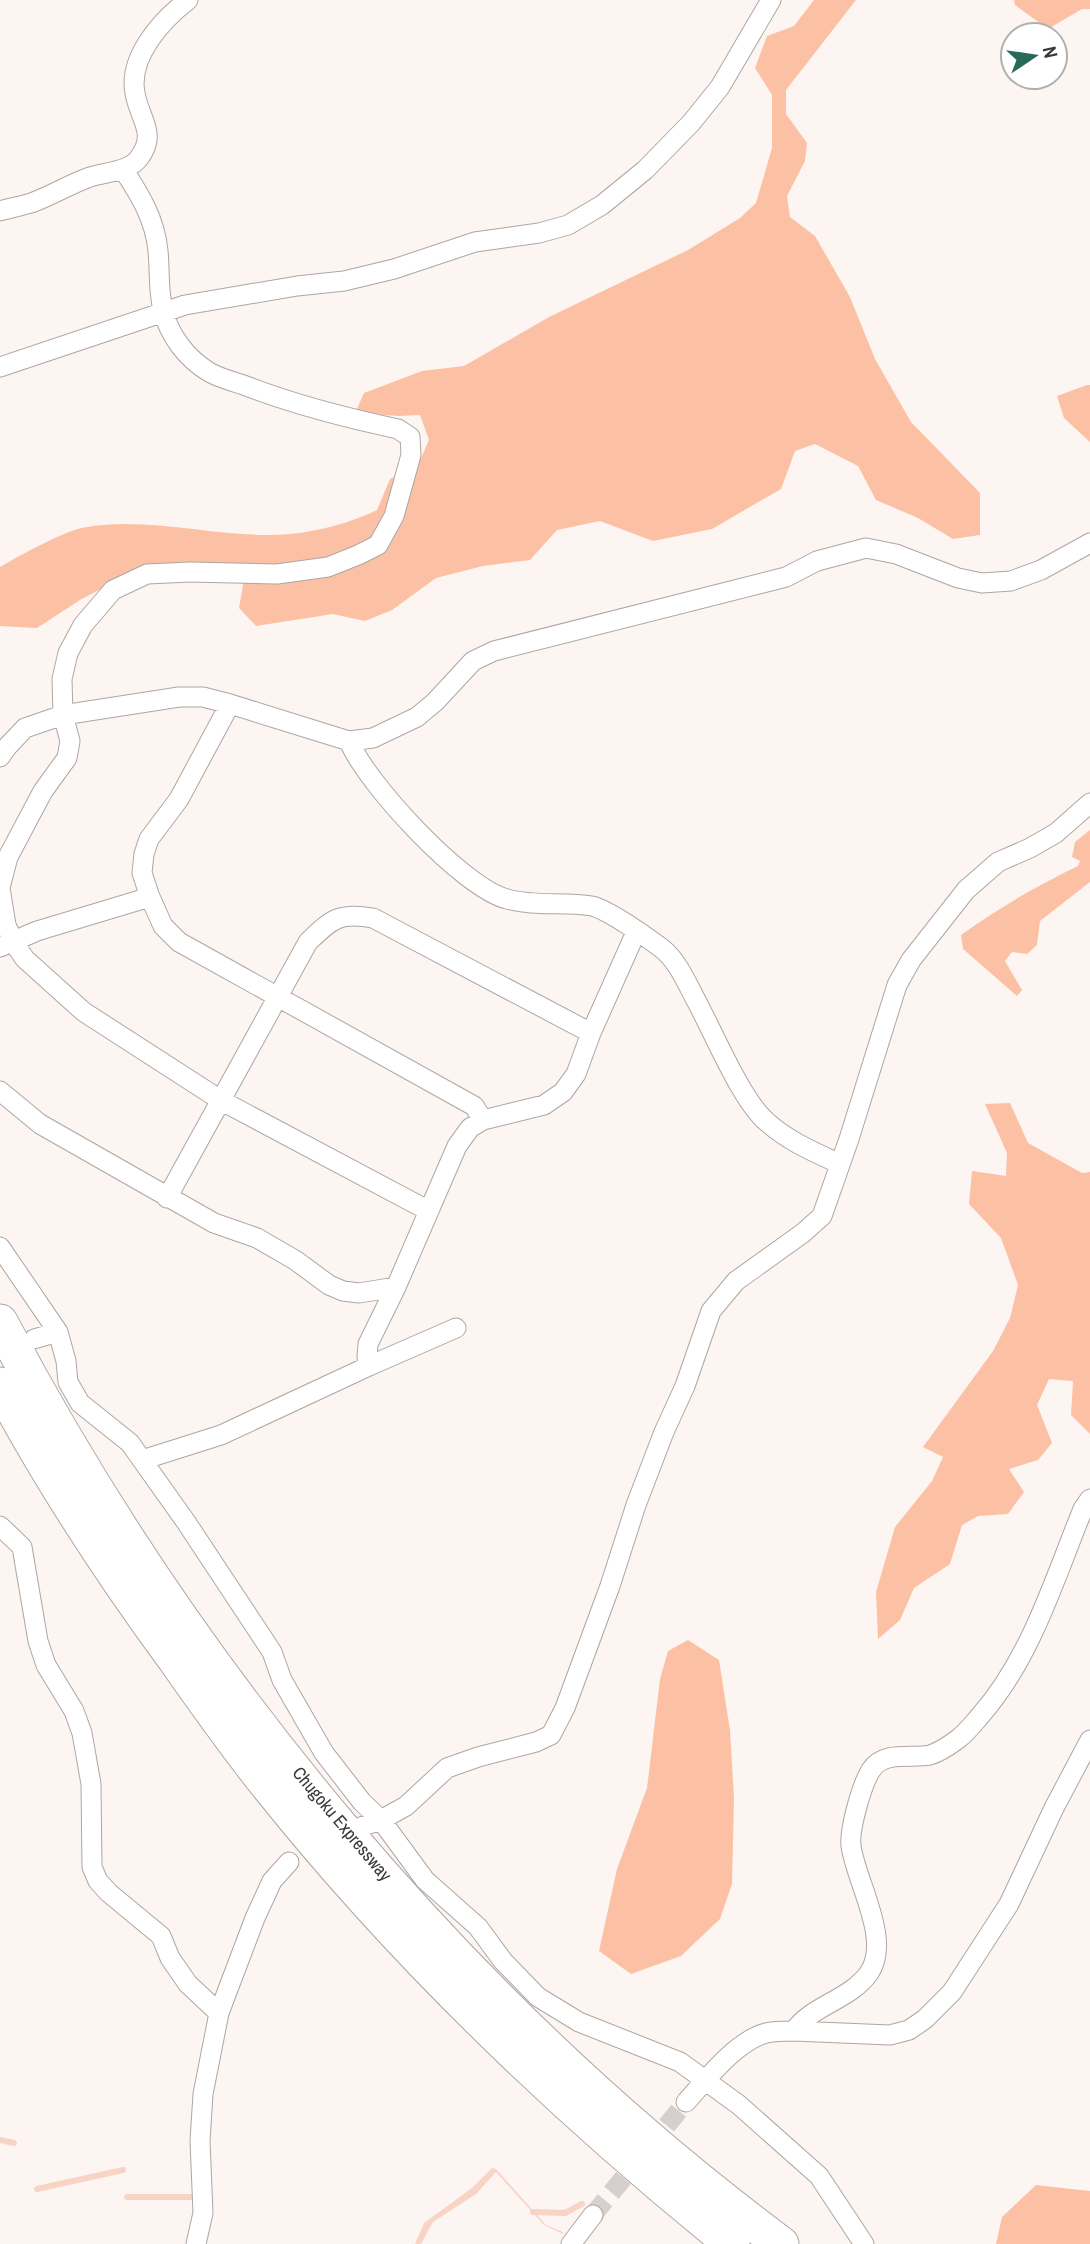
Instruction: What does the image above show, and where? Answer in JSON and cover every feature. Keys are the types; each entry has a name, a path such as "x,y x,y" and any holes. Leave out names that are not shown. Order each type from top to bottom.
{"highway":[{"name":"Chugoku Expressway","path":"0,1322 38,1394 162,1591 225,1679 361,1850 441,1938 594,2090 780,2244"},
{"name":"Chugoku Expressway","path":"0,1385 75,1512 136,1606 263,1779 335,1865 410,1948 513,2052 658,2184 732,2244"}],"street":[{"path":"0,211 31,203 89,177 123,169 138,161 149,141 134,93 135,72 161,24 188,0"},
{"path":"0,367 163,311 217,298 344,281 394,269 475,242 539,233 568,225 602,205 645,170 691,122 720,88 771,0"},
{"path":"123,169 150,214 158,250 159,290 163,311 169,330 184,352 210,372 293,404 398,429 410,437 411,456 394,516 378,545 328,567 277,574 147,574 113,590 83,625 68,653 62,679 63,715 70,741 67,758 43,791 8,858 0,888 7,945 84,1013 222,1101 429,1211"},
{"path":"0,757 6,747 25,729 63,715 178,697 203,697 349,741 373,738 417,717 435,702 473,661 494,651 786,577 817,561 844,553 866,548 897,554 958,579 982,583 1011,581 1041,569 1090,543"},
{"path":"230,704 179,799 149,839 144,854 142,873 163,926 179,942 474,1106 484,1120"},
{"path":"349,741 356,758 419,835 470,878 504,899 530,904 595,907 619,919 662,948 678,968 748,1100 765,1121 799,1145 840,1164"},
{"path":"372,1823 406,1806 447,1768 536,1742 551,1735 565,1708 636,1506 685,1386 711,1311 736,1281 803,1233 822,1216 897,985 911,960 966,890 986,872 998,862 1056,833 1090,803"},
{"path":"7,945 37,931 150,897"},
{"path":"167,1198 308,942 329,922 351,914 373,918 591,1033"},
{"path":"369,1366 368,1344 396,1287 457,1146 470,1128 484,1120 544,1105 563,1092 576,1074 591,1033 636,932"},
{"path":"0,1091 40,1124 214,1223 257,1238 295,1259 329,1285 343,1291 359,1293 396,1287"},
{"path":"0,1247 58,1332 66,1361 68,1382 80,1403 130,1443 187,1522 272,1651 282,1680 324,1754 362,1802 372,1823 425,1880 478,1927 503,1961 538,1997 579,2022 680,2062 739,2105 819,2176 864,2244"},
{"path":"142,1460 220,1436 456,1328"},
{"path":"34,1339 58,1332"},
{"path":"794,2031 800,2021 855,1987 869,1973 876,1957 870,1910 855,1866 851,1843 856,1810 871,1770 881,1760 930,1755 941,1750 961,1737 986,1709 1020,1660 1083,1509 1090,1499"},
{"path":"0,1526 22,1547 37,1641 46,1665 74,1711 82,1733 91,1783 92,1867 98,1881 161,1936 170,1958 188,1984 219,2013"},
{"path":"687,2102 706,2080 746,2043 765,2033 794,2031 890,2035 909,2030 925,2019 952,1992 1009,1904 1054,1808 1090,1741"},
{"path":"196,2244 203,2213 200,2141 203,2094 219,2013 272,1881 289,1862"},
{"path":"571,2244 593,2216"}],"shaded area":[{"path":"814,0 856,0 786,90 786,114 807,143 805,161 787,196 790,217 815,236 850,297 875,359 911,422 980,493 980,535 953,539 918,518 876,500 858,466 815,444 795,451 781,489 712,529 653,541 600,521 557,530 530,560 483,566 436,578 392,610 365,621 333,614 256,626 239,608 243,585 229,567 125,576 80,600 37,628 0,626 0,567 78,529 112,524 138,524 239,534 290,534 335,526 377,510 390,479 418,465 429,440 420,415 355,413 364,393 422,371 464,366 549,317 688,250 740,218 756,203 772,148 772,95 755,68 767,36 794,26"},
{"path":"1014,0 1090,0 1090,9 1082,9 1062,21 1037,21 1015,5"},
{"path":"1090,385 1090,442 1064,418 1057,396"},
{"path":"1090,830 1090,882 1040,921 1037,945 1027,954 1012,952 1005,961 1022,990 1017,996 963,949 961,935 1018,898 1078,866 1080,861 1072,857 1075,842"},
{"path":"1010,1103 1028,1143 1082,1173 1090,1172 1090,1434 1071,1415 1073,1381 1049,1379 1037,1405 1052,1443 1038,1460 1009,1469 1024,1492 1008,1514 978,1516 962,1525 950,1564 914,1588 900,1620 878,1639 876,1592 895,1527 932,1481 943,1457 923,1447 993,1351 1010,1318 1018,1285 1001,1238 969,1204 972,1171 1006,1176 1007,1153 985,1104"},
{"path":"688,1640 719,1660 730,1730 734,1798 732,1884 720,1919 681,1956 631,1974 599,1951 617,1869 647,1788 660,1679 668,1651"},
{"path":"492,2168 496,2169 546,2225 563,2234 544,2225 496,2172 476,2194 433,2222 421,2244 415,2244 424,2223 472,2188"},
{"path":"1036,2185 1090,2191 1090,2244 996,2244 1002,2217"}],"waterway":[{"path":"0,2140 14,2143"},
{"path":"37,2189 123,2170"},
{"path":"127,2197 198,2197"},
{"path":"533,2212 565,2213 582,2204"}],"tunnel":[{"path":"593,2215 686,2102"}]}
